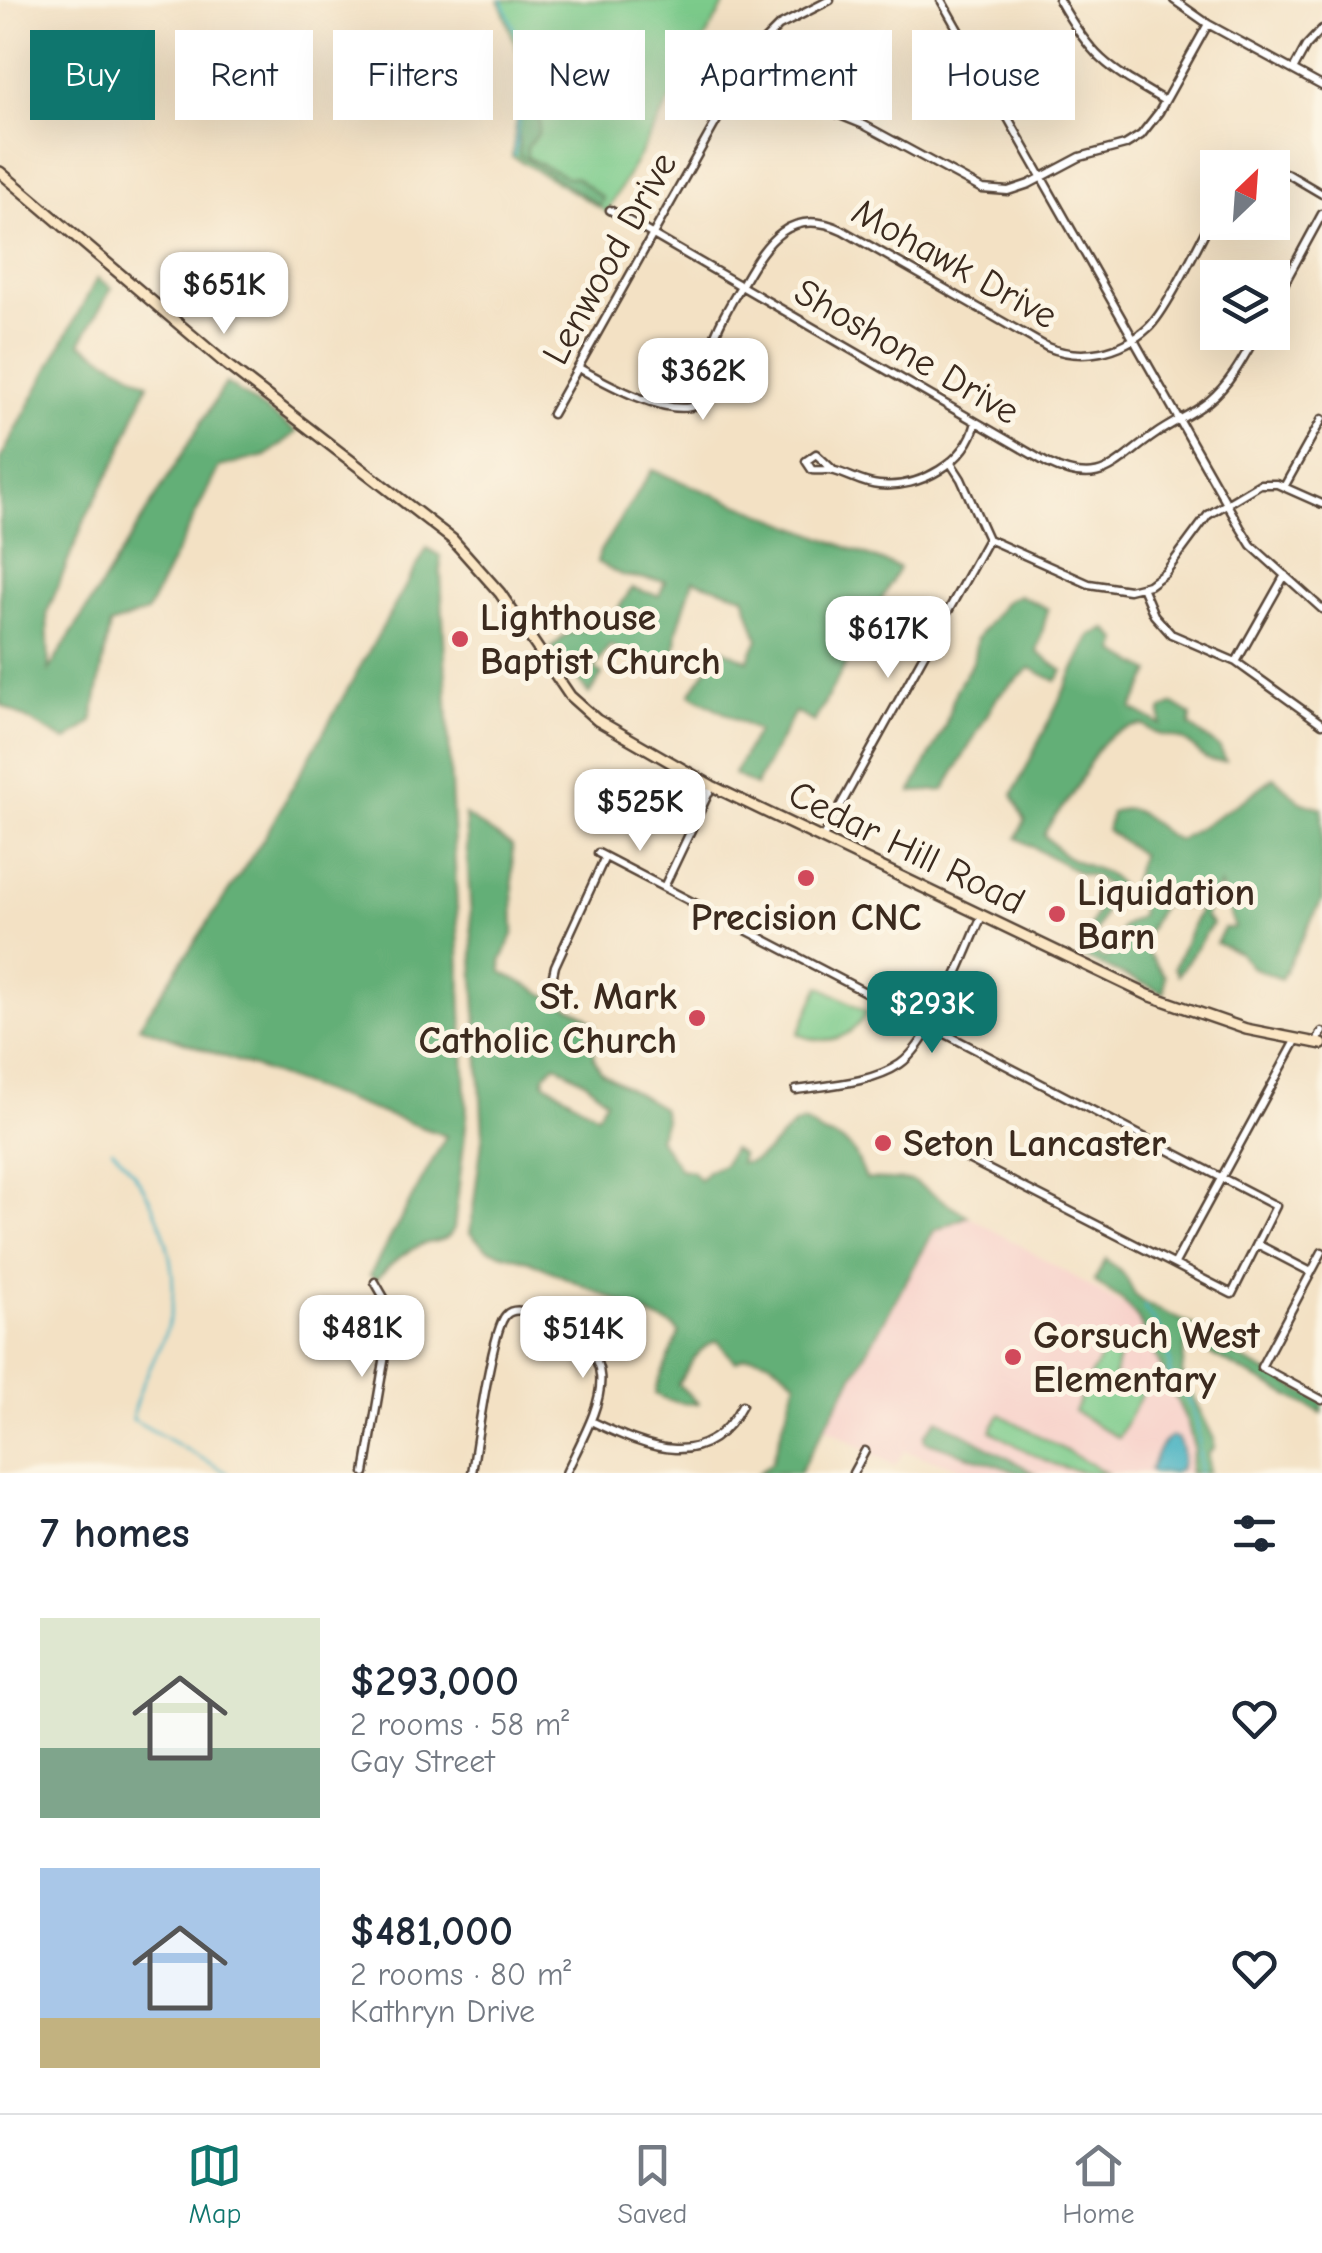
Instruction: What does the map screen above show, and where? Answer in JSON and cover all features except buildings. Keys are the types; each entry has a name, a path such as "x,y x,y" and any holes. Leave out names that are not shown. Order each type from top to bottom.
{"main road":[{"name":"Cedar Hill Road","path":"0,172 227,365 466,552 498,590 577,703 610,728 712,786 1176,1006 1246,1029 1319,1044"}],"street":[{"name":"Lenwood Drive","path":"775,30 830,0"},
{"path":"941,0 1251,544 1322,609"},
{"path":"1059,0 1095,56 1120,76 1165,101"},
{"path":"1174,0 1208,24 1322,86"},
{"path":"850,120 982,189 1008,192 1080,156 1120,148 1148,128 1208,24"},
{"path":"1293,70 1306,46 1322,29"},
{"name":"Lenwood Drive","path":"552,414 717,120"},
{"path":"1290,175 1322,194"},
{"name":"Shoshone Drive","path":"610,210 1056,467 1086,473 1106,470 1124,461 1148,439 1197,410 1224,388 1247,350"},
{"path":"1290,273 1322,214"},
{"name":"Mohawk Drive","path":"579,368 649,400 691,408 700,401 714,336 760,251 774,236 802,223 842,230 1056,351 1076,355 1096,354 1151,326 1200,239"},
{"path":"1284,487 1322,419"},
{"path":"832,470 858,481 894,486 922,479 950,462 972,436 976,422"},
{"path":"950,462 988,539 1099,587 1129,590 1166,573 1208,515 1266,482 1322,504"},
{"path":"822,839 988,539"},
{"path":"1236,662 1285,576"},
{"path":"1142,587 1154,615 1171,634 1236,662 1322,724"},
{"path":"664,888 712,786"},
{"path":"551,984 602,855 1274,1205 1232,1294 933,1141"},
{"path":"796,1090 858,1080 890,1069 914,1050 930,1027 982,916"},
{"path":"1319,1044 1322,1032"},
{"path":"1175,1263 1296,1039"},
{"path":"1258,1244 1312,1272"},
{"path":"1322,1252 1261,1367 1322,1400"},
{"path":"364,1473 390,1326 386,1301 375,1282"},
{"path":"472,1473 498,1330 509,1311 535,1314 569,1330 591,1349 599,1366 601,1386 592,1422 566,1473"},
{"path":"592,1422 656,1452 690,1455 722,1438 733,1426 742,1405"},
{"path":"852,1473 865,1451"}],"shaded area":[{"name":"Gorsuch West Elementary","path":"948,1204 1143,1317 1200,1442 1195,1473 977,1473 904,1451 895,1466 825,1427"}],"green space":[{"path":"499,0 727,0 710,30 665,30 665,110 607,212 512,156 517,120 645,120 645,30 513,30 513,38"},
{"path":"520,120 538,120 538,134 527,147 527,157 567,177 575,177 603,198 600,206 519,155"},
{"path":"97,278 112,288 80,343 148,383 47,613 49,670 226,383 297,432 266,456 219,467 147,612 110,625 92,722 66,741 0,704 0,460"},
{"path":"652,470 899,568 814,722 795,712 755,786 734,774 757,731 690,694 721,648 748,661 758,639 744,596 693,580 677,631 675,657 660,674 610,645 594,668 602,675 589,694 551,648 567,634 608,624 632,588 659,596 665,581 623,576 597,562 600,551"},
{"path":"427,548 440,556 467,1116 454,1228 444,1239 421,1245 402,1256 376,1280 370,1275 446,1136 139,1026 264,838"},
{"path":"1019,595 1048,609 1037,652 1063,671 1056,681 1030,668 998,696 944,790 911,792 945,726 956,690 973,662 977,638 1005,602"},
{"path":"1107,629 1118,640 1116,652 1151,672 1132,709 1161,725 1161,711 1173,704 1191,715 1190,726 1220,748 1226,761 1205,758 1188,743 1144,725 1115,733 1098,748 1044,835 1069,858 1114,879 1120,885 1115,891 1017,838 1025,820 1013,795 1091,635"},
{"path":"1274,777 1299,801 1322,808 1322,900 1281,979 1251,967 1240,953 1216,943 1224,928 1235,928 1220,885 1205,917 1212,924 1178,975 1174,968 1200,908 1162,905 1141,945 1165,976 1164,993 1080,956 1100,905 1107,907 1088,950 1107,959 1123,926 1140,916 1142,898 1129,892 1141,855 1107,830 1111,813 1139,813 1179,840"},
{"path":"465,815 512,846 514,932 501,962 502,972 595,1024 594,1058 601,1072 662,1108 665,1120 658,1138 680,1169 692,1171 700,1180 707,1171 723,1165 732,1149 741,1154 740,1163 751,1161 791,1128 805,1123 848,1146 866,1179 912,1181 968,1216 934,1231 799,1473 758,1473 772,1462 796,1381 759,1357 735,1362 718,1341 699,1352 678,1384 698,1403 676,1402 655,1394 679,1332 673,1326 529,1261 487,1249 470,1233 483,1133","holes":["555,1064 586,1082 606,1100 597,1115 544,1082 545,1074"]},
{"path":"820,986 867,1012 854,1029 828,1040 798,1034"},
{"path":"1106,1259 1148,1305 1201,1329 1236,1356 1322,1402 1322,1413 1191,1344 1185,1346 1182,1374 1214,1439 1214,1448 1208,1454 1209,1473 1189,1473 1194,1448 1187,1422 1138,1319 1122,1300 1094,1281"},
{"path":"1105,1350 1119,1358 1114,1376 1143,1392 1118,1438 1074,1411"},
{"path":"1000,1414 1106,1473 1059,1466 991,1431"},
{"path":"938,1419 1035,1473 1020,1473 925,1441 925,1435"}],"water":[{"path":"1172,1436 1178,1439 1182,1450 1180,1469 1154,1473 1150,1470 1156,1456"}],"waterway":[{"path":"502,0 527,60 514,155"},
{"path":"112,1149 153,1206 169,1254 172,1278 168,1325 132,1419 228,1473"},
{"path":"1144,1306 1165,1342 1169,1372 1188,1398 1195,1416 1199,1473"}],"place":[{"name":"Lighthouse Baptist Church","path":"460,639"},
{"name":"Precision CNC","path":"806,878"},
{"name":"Liquidation Barn","path":"1057,914"},
{"name":"St. Mark Catholic Church","path":"697,1018"},
{"name":"Seton Lancaster","path":"883,1143"},
{"name":"Gorsuch West Elementary","path":"1013,1357"}]}
